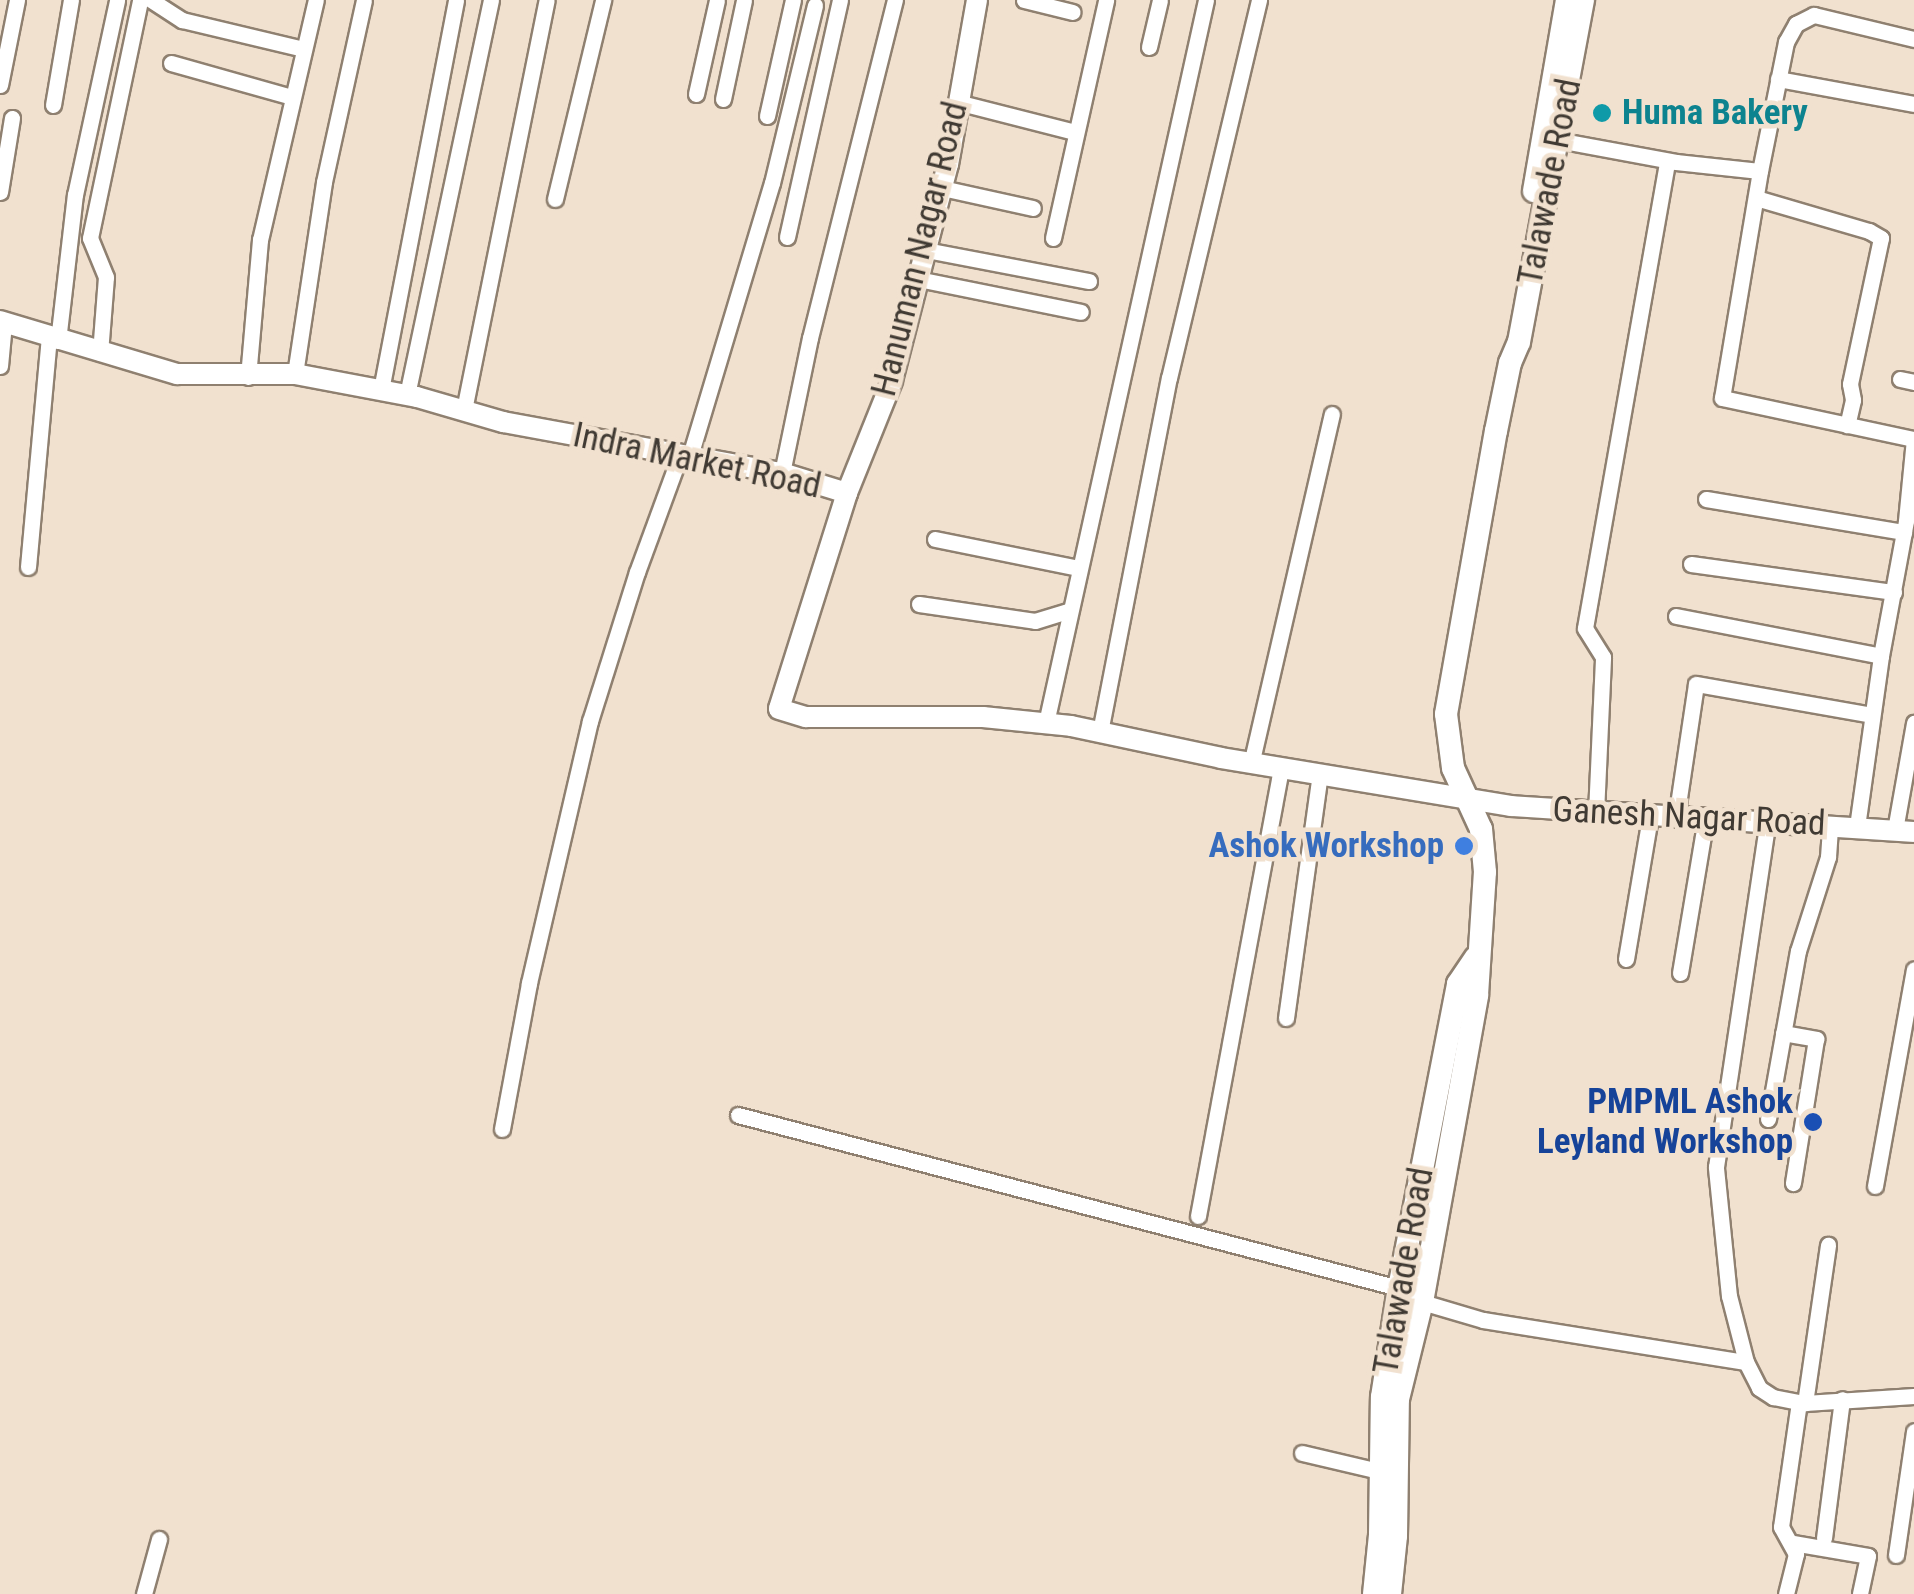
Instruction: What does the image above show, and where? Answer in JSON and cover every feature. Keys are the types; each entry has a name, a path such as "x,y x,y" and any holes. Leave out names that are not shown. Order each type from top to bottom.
{"main road":[{"name":"Talawade Road","path":"1551,139 1567,0"},
{"name":"Talawade Road","path":"1390,1594 1396,1536 1398,1398 1422,1302 1477,996 1476,956 1485,872 1481,830 1446,744 1446,714 1510,363 1509,336 1583,0"},
{"name":"Talawade Road","path":"1374,1594 1380,1535 1382,1397 1399,1288 1458,984 1476,956"}],"street":[{"path":"0,85 16,0"},
{"path":"53,105 72,0"},
{"path":"28,567 75,195 117,0"},
{"path":"100,352 106,277 90,238 140,0"},
{"path":"152,0 182,20 304,50"},
{"path":"248,378 260,240 316,0"},
{"path":"295,374 324,182 364,0"},
{"path":"381,390 456,0"},
{"path":"407,395 491,0"},
{"path":"464,410 547,0"},
{"path":"555,198 603,0"},
{"path":"696,94 718,0"},
{"path":"723,98 744,0"},
{"path":"767,116 794,0"},
{"path":"787,237 840,0"},
{"path":"782,474 810,338 895,0"},
{"name":"Hanuman Nagar Road","path":"847,492 892,380 942,188 977,0"},
{"path":"1024,0 1073,12"},
{"path":"1053,238 1106,0"},
{"path":"1150,47 1160,0"},
{"path":"1046,723 1206,0"},
{"path":"1100,732 1161,412 1259,0"},
{"path":"502,1130 528,983 590,721 631,589 685,455 772,183 815,4"},
{"path":"1857,827 1880,656 1908,525 1914,439 1722,398 1786,42 1796,24 1814,15 1914,39"},
{"path":"171,64 292,97"},
{"path":"1778,79 1914,104"},
{"path":"957,102 1075,132"},
{"path":"0,192 12,118"},
{"path":"1551,139 1668,160 1760,171"},
{"path":"1596,813 1603,656 1585,628 1668,160"},
{"path":"942,188 1033,208"},
{"path":"1756,198 1870,231 1881,238 1850,384 1853,400 1847,425"},
{"path":"926,250 1089,280"},
{"path":"918,279 1081,312"},
{"path":"0,366 2,322"},
{"name":"Indra Market Road","path":"2,322 178,374 248,378 295,374 782,474 847,492 779,710 806,717 888,714 1046,723 1466,796"},
{"path":"1252,760 1332,414"},
{"path":"1706,499 1908,525"},
{"path":"935,539 1078,568"},
{"path":"1692,564 1894,592"},
{"path":"919,604 1035,621 1070,610"},
{"path":"1676,616 1880,656"},
{"path":"1676,818 1699,683 1871,715"},
{"path":"1905,831 1914,723"},
{"path":"1198,1216 1281,766"},
{"path":"1286,1018 1320,772"},
{"name":"Ganesh Nagar Road","path":"1466,796 1511,806 1596,813 1768,820 1905,831"},
{"path":"1626,959 1650,817"},
{"path":"1680,973 1706,818"},
{"path":"1768,820 1716,1167 1728,1296 1746,1362 1759,1388 1773,1397 1802,1402 1914,1396"},
{"path":"1768,1118 1798,952 1828,857 1830,826"},
{"path":"1875,1186 1914,969"},
{"path":"1783,1033 1816,1039 1793,1183"},
{"path":"738,1115 1399,1288 1422,1302 1483,1320 1746,1362"},
{"path":"1786,1594 1796,1554 1781,1527 1828,1245"},
{"path":"1824,1538 1842,1399"},
{"path":"1896,1554 1914,1431"},
{"path":"1302,1454 1379,1471"},
{"path":"144,1594 159,1539"},
{"path":"1793,1543 1868,1556 1860,1594"}],"place":[{"name":"Huma Bakery","path":"1602,113"},
{"name":"Ashok Workshop","path":"1464,846"},
{"name":"PMPML Ashok Leyland Workshop","path":"1813,1122"}]}
